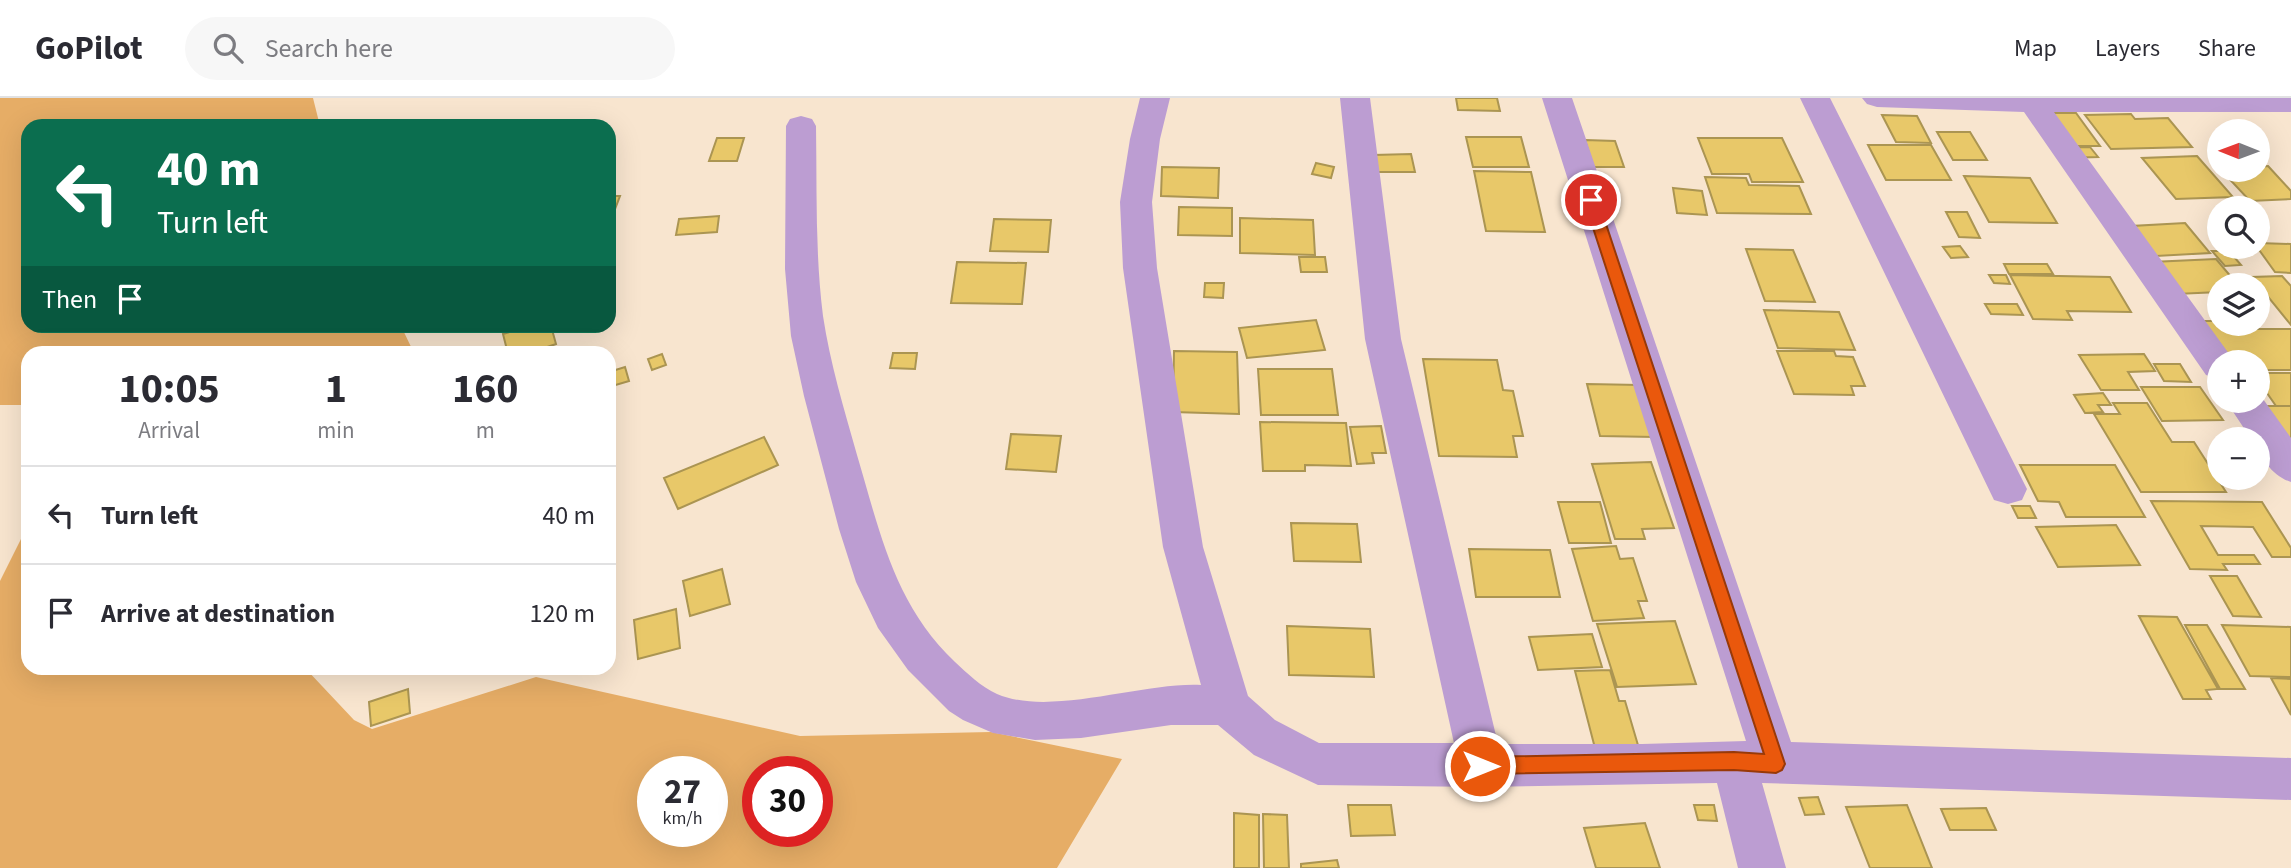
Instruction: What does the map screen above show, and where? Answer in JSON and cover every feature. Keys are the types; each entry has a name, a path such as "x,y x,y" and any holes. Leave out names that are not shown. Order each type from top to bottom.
{"street":[{"path":"1155,98 1145,139 1136,202 1140,268 1183,547 1229,706 1245,725 1271,744 1318,764 1480,766 1755,762 2291,779"},
{"path":"1355,98 1383,339 1480,766"},
{"path":"1558,98 1755,762 1762,868"},
{"path":"1815,98 2008,489"},
{"path":"1877,98 2287,104"},
{"path":"2031,100 2208,350"},
{"path":"801,126 799,211 806,318 826,410 868,559 892,614 923,657 967,699 993,713 1023,719 1052,719 1175,705 1229,706"},
{"path":"2253,413 2291,467"}],"shaded area":[{"path":"0,98 313,98 318,119 21,119 21,333 404,333 411,346 21,346 21,405 0,405"},
{"path":"21,539 21,675 312,675 354,720 372,729 536,677 800,736 991,732 1122,759 1057,868 0,868 0,581"}],"building":[{"path":"1456,98 1497,98 1500,111 1458,110"},
{"path":"2043,113 2076,113 2100,146 2066,146"},
{"path":"2131,114 2135,119 2168,118 2192,147 2111,149 2085,115"},
{"path":"1882,115 1917,116 1931,143 1896,142"},
{"path":"1937,132 1970,132 1987,160 1953,160"},
{"path":"1466,137 1521,137 1529,167 1473,167"},
{"path":"717,138 744,138 737,161 709,161"},
{"path":"1698,138 1782,138 1803,182 1752,182 1749,174 1712,174"},
{"path":"1585,140 1615,141 1624,167 1593,167"},
{"path":"1868,145 1931,145 1951,180 1886,180"},
{"path":"2090,147 2098,157 2063,158 2056,148"},
{"path":"1411,154 1415,172 1377,172 1374,155"},
{"path":"2197,156 2207,167 2207,182 2220,182 2232,196 2176,199 2142,158"},
{"path":"1316,163 1334,167 1331,178 1312,174"},
{"path":"1162,167 1219,168 1218,198 1161,196"},
{"path":"2270,168 2291,191 2291,199 2270,200 2270,196 2245,196 2232,182 2270,182"},
{"path":"1474,171 1531,172 1545,232 1486,231"},
{"path":"1964,176 2030,178 2057,223 1989,222"},
{"path":"1705,177 1746,178 1749,185 1799,186 1811,214 1717,213"},
{"path":"1673,188 1702,191 1707,215 1677,213"},
{"path":"1179,207 1232,208 1232,236 1178,235"},
{"path":"1946,212 1967,212 1980,238 1959,237"},
{"path":"719,216 717,232 676,235 679,219"},
{"path":"1240,218 1313,220 1315,255 1240,253"},
{"path":"994,219 1051,220 1048,252 990,251"},
{"path":"2185,223 2207,249 2207,253 2156,256 2132,226"},
{"path":"2270,243 2291,244 2291,273 2275,272 2266,259 2270,259"},
{"path":"1960,246 1968,257 1951,258 1943,247"},
{"path":"1746,249 1793,250 1815,302 1765,301"},
{"path":"1299,257 1325,257 1327,272 1301,272"},
{"path":"2216,259 2228,273 2207,273 2207,293 2176,294 2152,262"},
{"path":"2219,259 2236,259 2241,265 2225,266"},
{"path":"957,262 1026,263 1022,304 951,303"},
{"path":"2004,264 2047,264 2053,274 2009,274"},
{"path":"1989,275 2006,275 2010,284 1994,283"},
{"path":"2010,275 2110,277 2131,312 2067,311 2072,320 2033,319"},
{"path":"2270,276 2282,276 2291,286 2291,325 2270,299"},
{"path":"1205,283 1224,283 1223,298 1204,297"},
{"path":"1985,304 2017,304 2023,315 1991,314"},
{"path":"1764,310 1839,312 1855,350 1778,348"},
{"path":"1316,320 1325,350 1247,358 1239,328"},
{"path":"2193,321 2207,321 2207,336 2270,336 2270,329 2291,329 2291,370 2270,370 2270,350 2214,350"},
{"path":"553,333 556,344 506,346 503,334"},
{"path":"1174,351 1237,352 1239,414 1173,412"},
{"path":"1777,351 1834,351 1836,356 1853,357 1865,386 1851,386 1854,395 1794,394"},
{"path":"893,353 917,353 915,369 890,368"},
{"path":"662,354 666,365 652,370 648,359"},
{"path":"2144,354 2155,371 2128,372 2139,390 2101,390 2079,355"},
{"path":"1423,359 1497,360 1503,390 1513,391 1523,436 1513,436 1517,457 1439,456"},
{"path":"2154,364 2180,364 2191,382 2164,381"},
{"path":"625,367 629,381 616,385 616,370"},
{"path":"1258,369 1332,369 1338,415 1261,415"},
{"path":"2270,373 2291,373 2291,406 2276,406 2270,397"},
{"path":"1587,384 1639,385 1654,437 1600,436"},
{"path":"2141,387 2200,387 2207,397 2207,413 2218,413 2223,420 2162,421"},
{"path":"2103,393 2111,405 2098,405 2103,412 2085,413 2074,395"},
{"path":"2113,403 2147,403 2172,442 2194,442 2207,462 2207,490 2226,492 2141,492 2094,414 2120,414"},
{"path":"2270,406 2291,406 2291,450 2270,427 2256,413 2270,413"},
{"path":"1260,422 1346,423 1351,466 1305,465 1305,471 1263,471"},
{"path":"1381,426 1386,453 1372,453 1374,463 1357,464 1350,427"},
{"path":"1011,434 1061,436 1056,472 1006,469"},
{"path":"764,437 778,465 678,509 664,478"},
{"path":"1651,462 1674,528 1642,529 1645,539 1615,539 1592,464"},
{"path":"2020,465 2115,465 2145,517 2066,517 2059,502 2038,501"},
{"path":"2151,501 2262,502 2291,548 2291,557 2272,557 2253,527 2201,526 2218,555 2254,555 2260,564 2223,564 2227,570 2190,569"},
{"path":"1558,502 1600,502 1611,543 1569,543"},
{"path":"2012,506 2030,506 2036,518 2018,518"},
{"path":"1291,523 1357,524 1361,562 1294,561"},
{"path":"2116,525 2140,565 2058,567 2036,527"},
{"path":"1616,546 1620,559 1633,558 1647,601 1638,601 1644,618 1593,621 1572,549"},
{"path":"1469,549 1550,550 1560,597 1476,597"},
{"path":"722,569 730,604 690,616 683,581"},
{"path":"2210,576 2237,576 2261,617 2233,616"},
{"path":"676,609 680,648 638,659 634,620"},
{"path":"2139,616 2177,617 2218,689 2206,690 2211,699 2183,699"},
{"path":"1675,621 1696,684 1617,687 1597,624"},
{"path":"2185,625 2207,625 2245,689 2220,689"},
{"path":"2222,625 2291,627 2291,677 2250,676"},
{"path":"1287,626 1370,629 1374,677 1289,675"},
{"path":"1592,634 1602,667 1538,670 1529,637"},
{"path":"1610,670 1619,701 1625,701 1640,752 1596,752 1575,671"},
{"path":"2271,678 2291,679 2291,715"},
{"path":"408,689 410,713 371,726 369,702"},
{"path":"1818,797 1824,814 1805,815 1799,798"},
{"path":"1348,805 1391,805 1395,835 1351,836"},
{"path":"1694,805 1714,805 1717,821 1698,820"},
{"path":"1907,805 1932,868 1870,868 1846,807"},
{"path":"1986,808 1996,830 1950,830 1941,809"},
{"path":"1234,813 1259,815 1259,868 1234,868"},
{"path":"1263,814 1287,815 1289,868 1264,868"},
{"path":"1645,823 1660,868 1596,868 1584,828"},
{"path":"1337,860 1339,868 1301,868 1301,864"}],"route":[{"path":"1480,766 1642,765 1734,761 1776,764 1591,200"}]}
